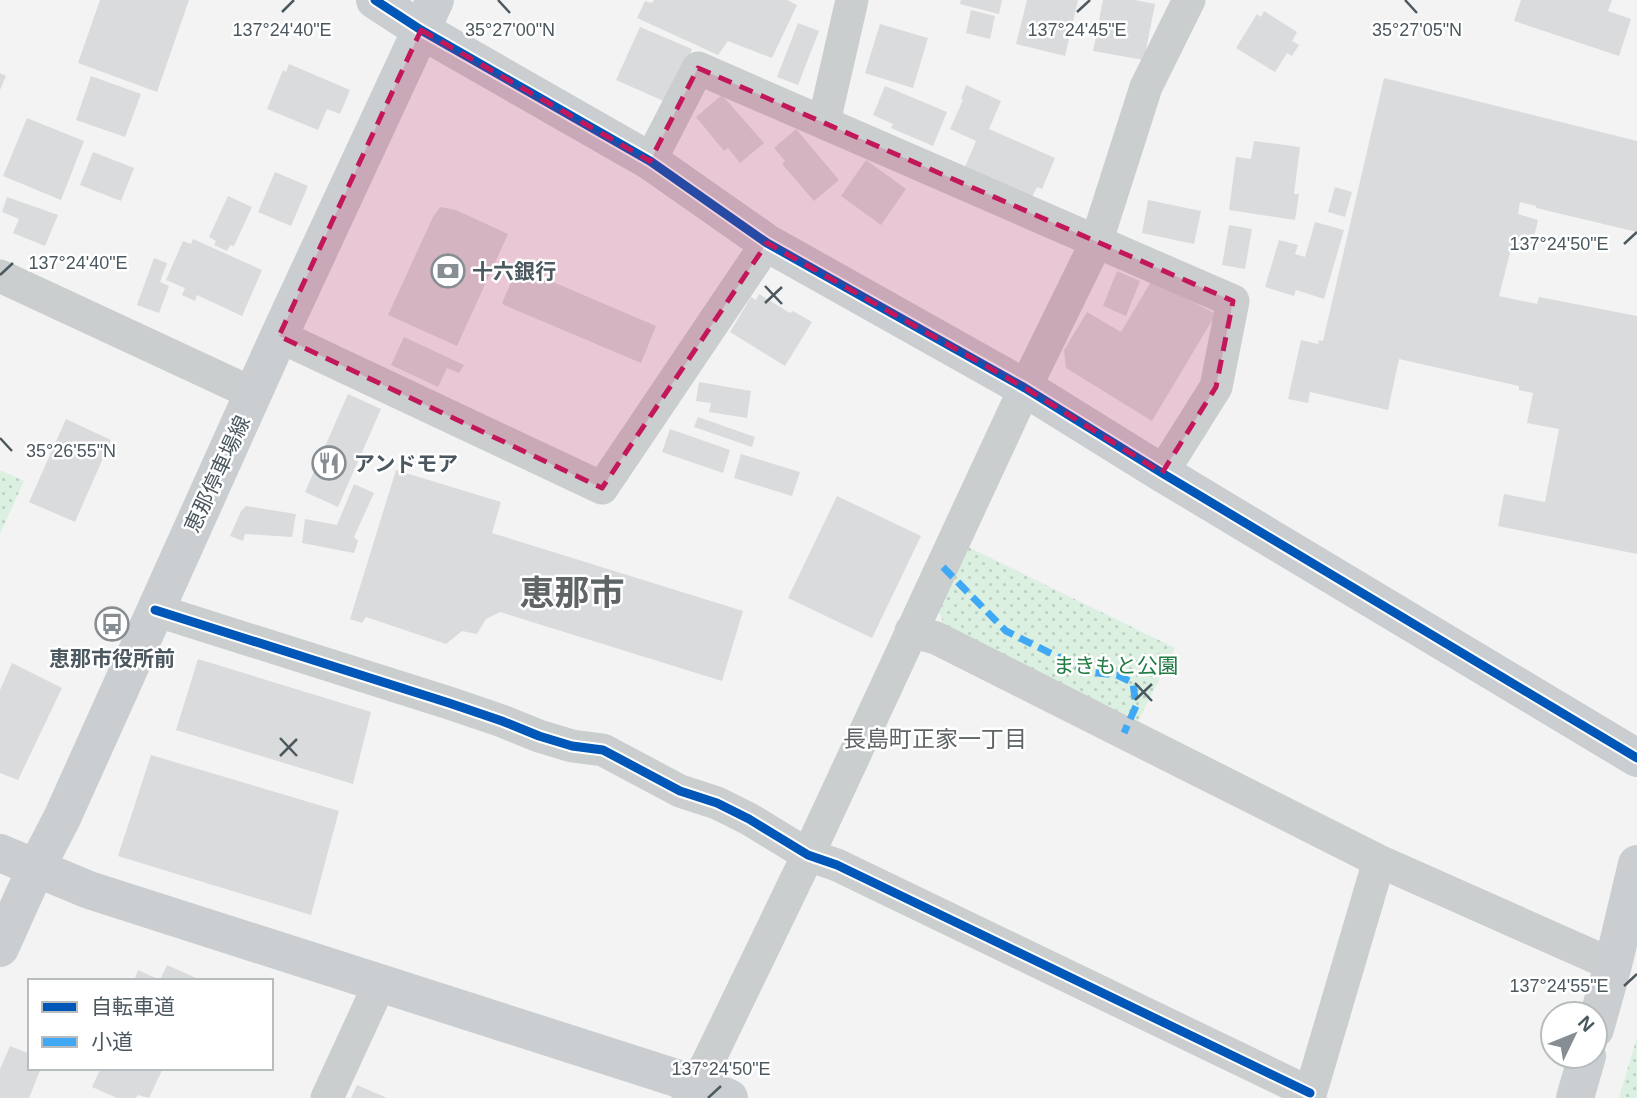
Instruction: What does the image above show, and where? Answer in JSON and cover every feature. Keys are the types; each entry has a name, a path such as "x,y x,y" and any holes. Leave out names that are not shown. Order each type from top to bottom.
{"street":[{"path":"375,0 428,15 650,161 767,243 1024,388 1637,758"},
{"path":"824,122 852,0"},
{"path":"0,853 89,890 380,983 704,1093 708,1062 808,856 1024,388 1096,243 1146,87 1188,0"},
{"name":"恵那停車場線","path":"0,948 62,818 279,336 428,15"},
{"path":"650,161 698,68 1233,301 1216,387 1162,473"},
{"path":"279,336 602,488 767,243"},
{"path":"0,276 254,394"},
{"path":"155,610 470,710 539,736 572,746 603,750 680,791 718,803 749,819 808,856 837,865 1310,1096 1379,862"},
{"path":"911,631 936,638 1379,862 1613,965"},
{"path":"1603,1000 1637,864"},
{"path":"327,1098 380,983"},
{"path":"1576,1098 1583,1070"}],"highlighted area":[{"path":"421,30 650,161 698,68 1233,301 1216,387 1162,473 1025,388 767,243 602,488 279,336"}],"green space":[{"path":"0,470 24,481 0,534"},
{"name":"まきもと公園","path":"964,545 1175,648 1138,721 944,625 937,607"},
{"path":"1637,1037 1637,1098 1619,1098"}],"building":[{"path":"100,0 189,0 157,92 78,63"},
{"path":"654,0 787,0 797,5 772,58 728,41 718,55 637,18 645,1 652,3"},
{"path":"961,0 1002,0 999,14 960,4"},
{"path":"1027,0 1078,0 1065,56 1016,44"},
{"path":"1103,0 1135,0 1155,4 1144,60 1093,51"},
{"path":"1521,0 1612,0 1608,11 1631,19 1619,56 1514,21"},
{"path":"971,10 995,16 990,39 966,33"},
{"path":"1264,11 1297,32 1292,41 1299,45 1292,56 1287,53 1275,72 1236,48 1257,14 1261,17"},
{"path":"798,23 819,31 798,85 777,77"},
{"path":"880,24 928,38 913,88 865,73"},
{"path":"640,27 692,49 668,103 616,80"},
{"path":"289,64 350,90 340,114 327,109 318,130 267,109 283,70 286,72"},
{"path":"0,73 6,76 0,90"},
{"path":"91,76 141,94 125,137 76,120"},
{"path":"1384,78 1637,141 1637,232 1520,202 1518,214 1538,220 1531,249 1512,245 1499,296 1537,304 1539,297 1637,316 1637,554 1498,526 1504,494 1545,502 1559,429 1527,423 1533,393 1519,390 1519,386 1399,359 1388,410 1310,392 1308,403 1288,399 1301,340 1318,344 1319,340 1323,341"},
{"path":"966,85 1001,101 989,129 1055,158 1042,189 1037,187 1032,197 965,167 976,141 950,129 963,100 961,99"},
{"path":"885,86 947,112 933,146 891,128 893,124 873,115"},
{"path":"722,95 764,143 740,163 728,148 724,151 696,117"},
{"path":"27,118 84,141 61,200 3,176"},
{"path":"796,129 839,180 814,201 782,164 785,161 774,148"},
{"path":"1254,141 1300,147 1294,194 1299,194 1295,220 1229,210 1236,157 1251,159"},
{"path":"93,152 134,168 121,201 80,185"},
{"path":"866,160 906,189 881,225 841,196"},
{"path":"275,172 308,186 291,226 258,212"},
{"path":"1335,187 1352,192 1345,217 1328,212"},
{"path":"228,196 252,207 234,246 230,245 227,251 214,245 216,241 209,237"},
{"path":"7,197 58,215 45,246 13,233 19,219 2,212"},
{"path":"1148,200 1201,211 1194,244 1142,233"},
{"path":"440,207 456,210 508,234 457,346 388,315"},
{"path":"1315,222 1344,230 1324,299 1296,290 1294,296 1265,287 1279,240 1298,245 1295,254 1305,257"},
{"path":"1229,225 1252,229 1245,269 1222,265"},
{"path":"193,239 262,270 242,316 197,295 195,301 182,295 185,288 166,280 183,241 191,244"},
{"path":"154,258 167,263 160,282 169,286 159,313 137,305"},
{"path":"518,267 656,326 641,363 504,305 502,303"},
{"path":"1117,271 1140,281 1126,316 1103,306"},
{"path":"1152,280 1216,314 1152,421 1066,368 1064,350 1087,312 1121,332"},
{"path":"759,294 790,313 793,311 812,322 785,366 730,332 751,297 756,300"},
{"path":"404,337 464,365 459,373 447,368 438,387 391,365"},
{"path":"699,382 751,391 747,418 709,412 711,403 696,401"},
{"path":"348,394 381,409 338,507 305,492"},
{"path":"698,417 755,437 752,447 694,427"},
{"path":"66,419 111,440 75,522 29,502"},
{"path":"670,429 730,450 723,473 662,452"},
{"path":"741,454 800,472 792,496 734,478"},
{"path":"396,470 501,502 492,533 743,611 722,681 500,612 486,619 477,634 462,631 446,644 366,617 362,623 350,619"},
{"path":"354,484 374,493 354,537 358,541 354,553 302,543 305,519 337,525"},
{"path":"837,496 921,536 872,638 788,598"},
{"path":"246,506 296,514 292,537 245,534 243,541 230,536"},
{"path":"198,659 371,712 353,784 176,730"},
{"path":"12,663 62,688 18,780 0,773 0,690"},
{"path":"151,755 339,811 311,915 118,856"},
{"path":"167,965 198,979 160,979"},
{"path":"138,970 158,979 135,979"},
{"path":"10,1046 28,1053 28,1070 40,1070 29,1098 0,1098 0,1069"},
{"path":"100,1070 162,1070 149,1098 138,1095 136,1098 117,1098 92,1087"},
{"path":"357,1085 387,1098 351,1098"}],"marked path":[{"path":"943,567 1006,631 1088,672 1117,675 1133,683 1136,706 1124,733"}],"cycle path":[{"path":"375,0 421,30 650,161 767,243 1025,388 1637,758"},
{"path":"155,610 449,703 539,736 572,746 603,750 680,791 717,803 749,819 808,855 837,865 1310,1093"}],"place":[{"name":"十六銀行","path":"448,271"},
{"name":"アンドモア","path":"329,463"},
{"name":"恵那市役所前","path":"112,624"}],"district":[{"name":"恵那市","path":"572,592"},
{"name":"長島町正家一丁目","path":"935,739"}]}
